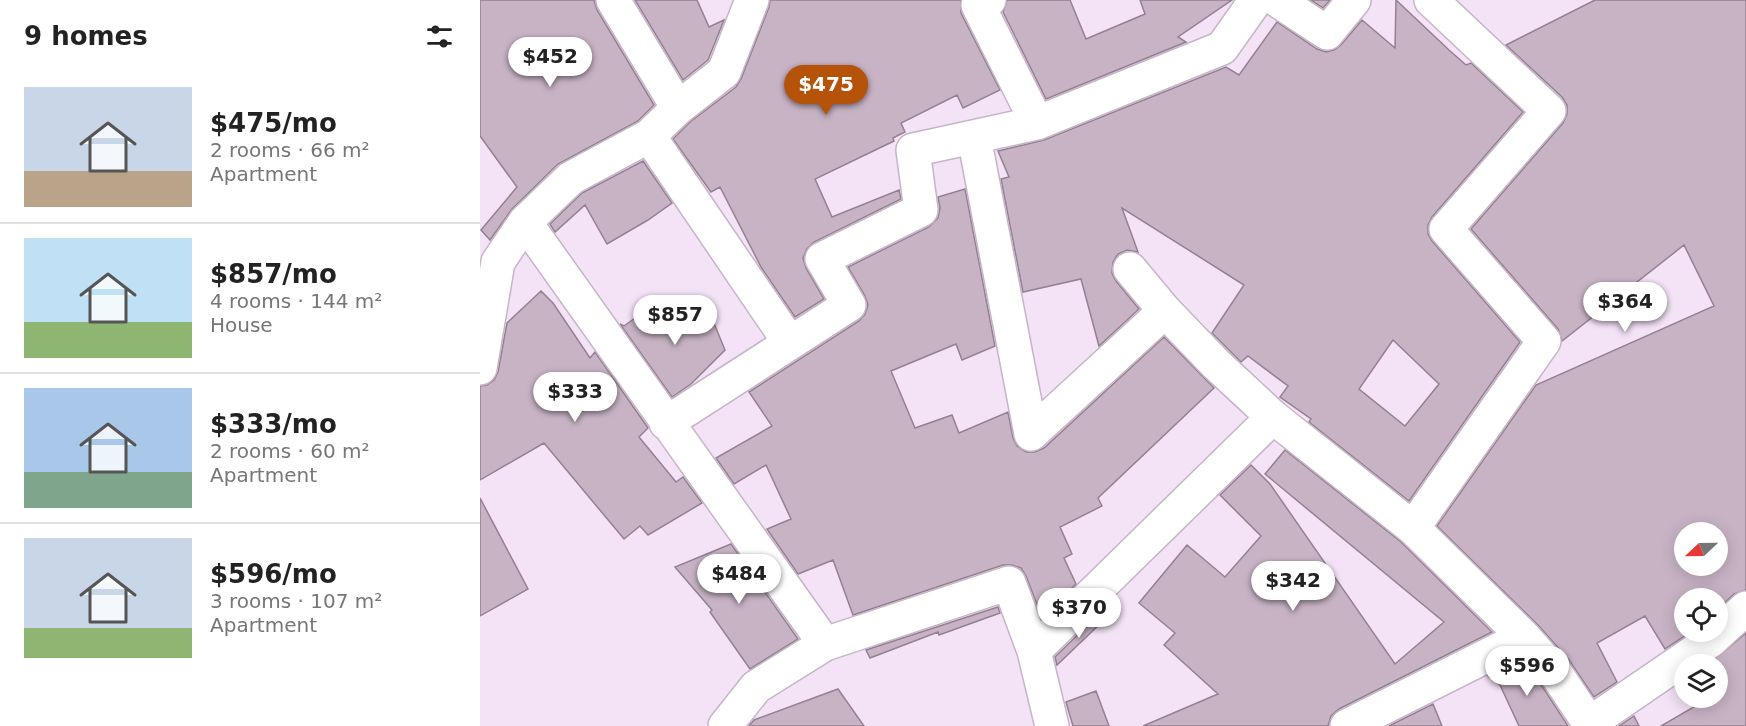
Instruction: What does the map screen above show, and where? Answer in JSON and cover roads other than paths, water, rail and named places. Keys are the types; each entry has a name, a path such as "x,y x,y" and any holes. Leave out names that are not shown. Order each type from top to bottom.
{"street":[{"path":"613,0 678,108"},
{"path":"480,368 488,270 498,262 525,222 571,178 649,136 678,108 724,72 752,0"},
{"path":"989,0 978,5 1037,123"},
{"path":"666,423 849,305 822,259 921,210 913,150 1037,123 1222,48 1256,0"},
{"path":"1277,0 1327,33 1354,0"},
{"path":"1413,528 1544,341 1446,229 1549,111 1431,0"},
{"path":"649,136 790,343"},
{"path":"975,137 1031,434 1165,311"},
{"path":"525,222 825,644"},
{"path":"1130,269 1165,311 1216,364 1273,417 1413,528 1524,637 1556,672 1591,724 1710,641 1746,608"},
{"path":"1034,651 1273,417"},
{"path":"725,726 756,687 825,644 1009,583 1034,651 1052,726"},
{"path":"1347,726 1524,637"}]}
